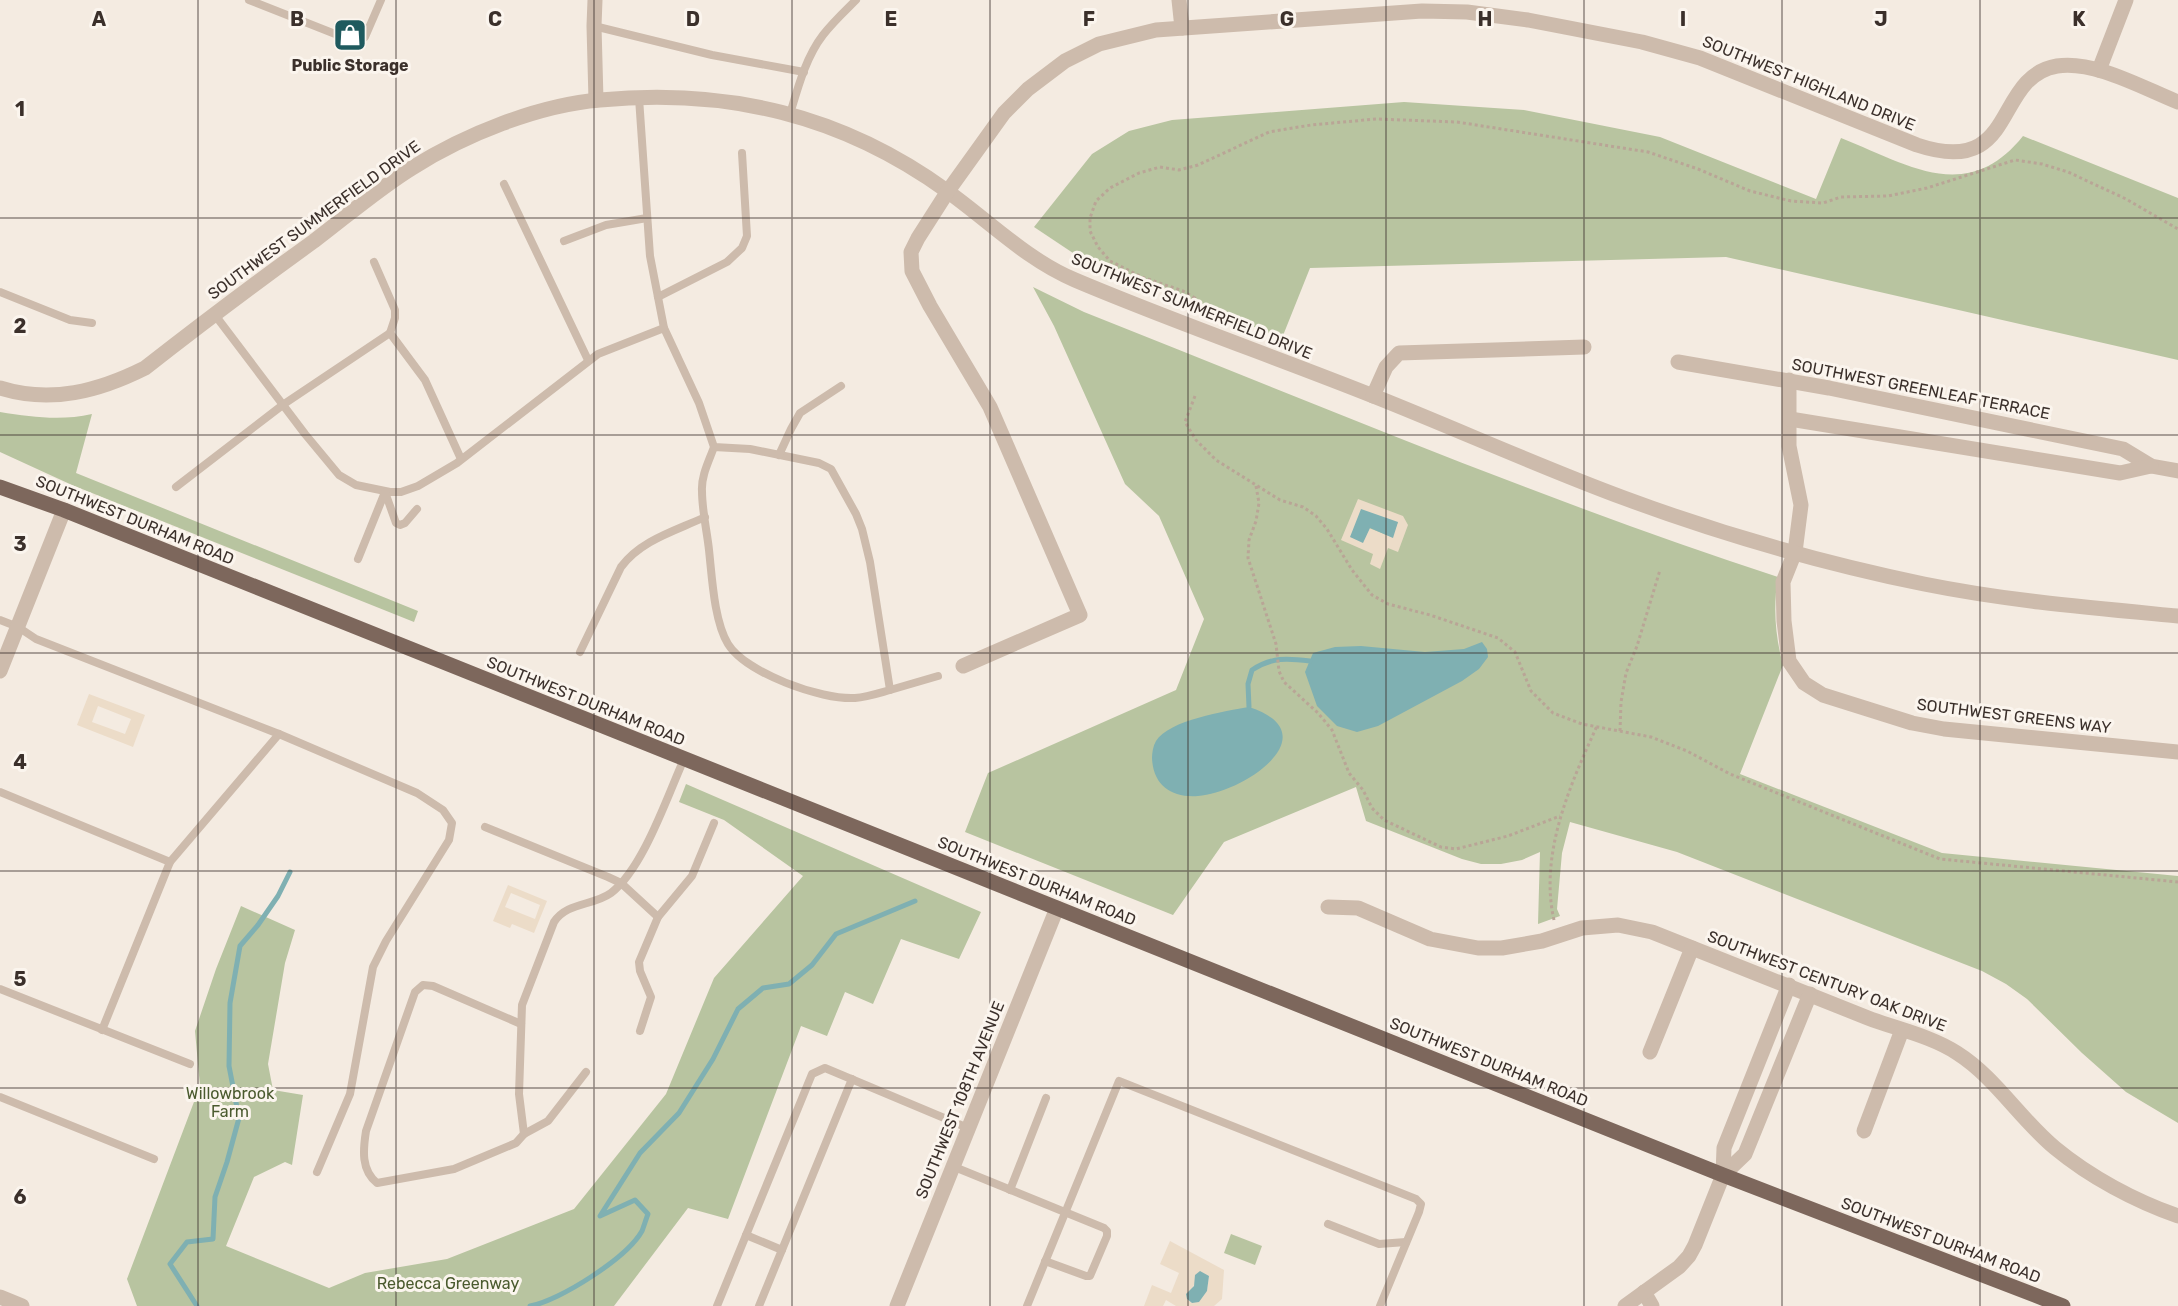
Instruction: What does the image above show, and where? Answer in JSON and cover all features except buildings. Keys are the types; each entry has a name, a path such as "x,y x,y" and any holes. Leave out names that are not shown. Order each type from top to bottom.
{"main road":[{"name":"SOUTHWEST DURHAM ROAD","path":"0,487 64,510 1723,1175 2062,1306"}],"street":[{"path":"595,0 596,100"},
{"path":"1179,0 1182,28"},
{"path":"2099,70 2126,0"},
{"name":"SOUTHWEST HIGHLAND DRIVE","path":"963,666 1080,615 990,407 912,271 911,252 948,191 1004,114 1049,72 1099,44 1156,30 1350,8 1467,12 1528,20 1642,42 1700,58 1917,145 1949,153 1974,148 1986,140 2001,125 2017,94 2039,73 2055,66 2076,65 2099,70 2178,102"},
{"name":"SOUTHWEST SUMMERFIELD DRIVE","path":"0,388 40,396 69,394 117,382 145,368 374,195 432,156 512,120 596,100 702,98 790,114 853,135 896,157 948,191 1054,270 1186,325 1373,396 1620,496 1774,547 1923,584 2041,602 2178,616"},
{"path":"1373,396 1386,367 1399,353 1584,346"},
{"name":"SOUTHWEST GREENLEAF TERRACE","path":"1678,362 1789,380 2123,449 2151,466 2178,471"},
{"name":"SOUTHWEST GREENS WAY","path":"1789,380 1789,446 1801,506 1795,552 1783,582 1784,621 1789,661 1804,683 1823,694 1912,723 1944,729 2178,752"},
{"name":"SOUTHWEST GREENLEAF TERRACE","path":"1790,419 2120,473 2151,466"},
{"path":"0,671 64,510"},
{"name":"SOUTHWEST CENTURY OAK DRIVE","path":"1328,907 1358,908 1430,939 1478,948 1502,948 1542,941 1582,928 1618,925 1652,932 1958,1053 1978,1070 2055,1148 2129,1195 2178,1216"},
{"name":"SOUTHWEST 108TH AVENUE","path":"897,1306 1057,908"},
{"name":"SOUTHWEST CENTURY OAK DRIVE","path":"1650,1052 1692,948"},
{"path":"1625,1306 1674,1271 1689,1256 1723,1175 1724,1148 1789,985"},
{"path":"1723,1175 1745,1154 1810,994"},
{"path":"1864,1131 1902,1030"},
{"path":"1644,1292 1652,1306"},
{"path":"0,1297 22,1306"}],"lane":[{"path":"249,0 358,43 365,38 381,0"},
{"path":"790,114 804,72 816,46 824,34 856,0"},
{"path":"594,26 712,55 804,72"},
{"path":"639,98 650,256 664,328 699,403 714,447 705,470 701,490 715,601 727,643 746,663 778,680 839,698 856,698 938,676"},
{"path":"658,297 727,262 742,248 747,236 742,153"},
{"path":"504,184 588,360"},
{"path":"564,241 606,225 647,218"},
{"path":"176,487 284,404 390,333 395,310 374,262"},
{"path":"0,292 70,320 92,323"},
{"path":"215,315 339,475 356,485 385,492 401,492 418,486 461,459 588,360 622,343 664,328"},
{"path":"390,333 425,380 461,459"},
{"path":"779,455 800,413 841,386"},
{"path":"714,447 750,449 819,463 831,469 856,514 870,562 890,690"},
{"path":"385,492 396,523 400,525 405,523 417,509"},
{"path":"358,559 385,492"},
{"path":"580,652 621,567 630,555 650,542 705,517"},
{"path":"0,620 18,627 36,639 279,734 417,793 443,810 452,823 449,840 386,941 373,967 350,1094 317,1172"},
{"path":"102,1030 170,862 279,734"},
{"path":"524,1134 519,1094 521,1024 525,994 554,922 559,914 571,907 598,900 621,883 640,855 684,759"},
{"path":"0,792 170,862"},
{"path":"640,1031 651,998 639,971 639,962 658,917 692,876 714,823"},
{"path":"485,827 621,883 658,917"},
{"path":"521,1024 433,986 423,985 415,992 366,1131 364,1144 368,1176 377,1182 454,1169 516,1143 524,1134 548,1121 586,1072"},
{"path":"0,989 190,1064"},
{"path":"717,1306 812,1074 825,1068 968,1128"},
{"path":"759,1306 852,1079"},
{"path":"1027,1306 1119,1081 1416,1199 1421,1204 1419,1212 1380,1306"},
{"path":"0,1097 154,1159"},
{"path":"1010,1190 1046,1098"},
{"path":"952,1166 1107,1230 1107,1236 1092,1272 1086,1276 1045,1262"},
{"path":"1328,1224 1379,1244 1406,1242"},
{"path":"746,1235 782,1250"}],"path":[{"path":"1186,325 1195,307 1195,298 1183,291 1142,277 1110,261 1098,247 1090,231 1090,218 1096,201 1110,188 1139,173 1160,167 1179,170 1198,165 1269,132 1311,125 1376,119 1457,122 1569,138 1648,152 1698,169 1750,191 1791,201 1823,203 1841,197 1888,196 1928,188 2015,160 2042,164 2068,172 2126,199 2178,229"},
{"path":"1195,396 1185,422 1196,440 1216,460 1280,500 1303,507 1316,516 1328,529 1352,570 1372,595 1388,603 1498,638 1515,652 1532,691 1553,713 1582,724 1651,737 1687,751 1730,774 1940,859 2178,882"},
{"path":"1256,486 1259,503 1256,522 1249,540 1248,558 1276,644 1279,671 1284,682 1318,713 1332,730 1349,773 1363,790 1372,808 1383,820 1441,847 1456,849 1508,836 1560,816"},
{"path":"1620,731 1626,673 1637,646 1660,570"},
{"path":"1557,936 1551,908 1551,872 1560,816 1574,777 1597,726"}],"green space":[{"path":"1404,102 1524,110 1660,137 1816,199 1841,138 1913,167 1936,173 1958,174 1980,170 2002,157 2023,136 2178,198 2178,360 1726,257 1310,268 1282,338 1079,257 1034,227 1092,154 1129,131 1172,120"},
{"path":"1033,287 1084,312 1429,450 1602,516 1778,577 1776,621 1783,665 1740,774 1942,853 2178,876 2178,1123 2126,1092 2027,999 1982,971 1677,852 1570,822 1562,853 1557,909 1560,916 1538,924 1540,852 1522,860 1501,864 1481,864 1462,859 1366,821 1356,787 1224,842 1173,915 965,832 988,773 1176,690 1204,619 1159,516 1125,484 1054,326"},
{"path":"0,412 58,418 92,414 76,473 418,611 414,622 72,485 0,452"},
{"path":"686,784 981,912 959,959 901,939 873,1004 845,992 827,1036 801,1026 728,1219 688,1208 614,1306 137,1306 127,1279 200,1086 195,1031 241,906 295,930 285,963 268,1064 273,1090 303,1095 292,1165 285,1162 254,1177 226,1246 329,1288 365,1273 447,1259 574,1209 666,1094 714,978 803,876 724,820 679,802"},
{"path":"1231,1234 1262,1246 1255,1265 1224,1253"}],"shaded area":[{"path":"1358,499 1403,516 1408,525 1398,552 1388,548 1380,569 1370,564 1373,554 1341,540","holes":["1398,522 1392,537 1369,528"]},
{"path":"89,694 145,715 133,747 77,725","holes":["98,706 131,719 125,734 92,722"]},
{"path":"508,885 547,901 534,933 512,924 510,928 493,921","holes":["511,893 540,905 535,919 505,907"]},
{"path":"1170,1241 1224,1270 1222,1299 1214,1306 1176,1306 1166,1300 1163,1306 1144,1306 1152,1285 1171,1293 1179,1273 1160,1264","holes":["1209,1276 1207,1291 1192,1303 1187,1299 1195,1283"]}],"water":[{"path":"1361,509 1398,522 1393,538 1370,528 1363,543 1350,537"},
{"path":"1482,642 1487,649 1488,657 1479,669 1462,681 1378,726 1357,732 1337,726 1317,706 1305,672 1313,653 1335,647 1361,646 1425,652 1464,649"},
{"path":"1249,707 1272,718 1282,732 1281,746 1271,760 1256,774 1236,785 1216,792 1188,796 1165,788 1156,776 1152,756 1156,741 1163,734 1185,722"},
{"path":"1200,1271 1209,1276 1207,1291 1199,1302 1192,1303 1187,1299 1186,1294 1194,1286 1195,1275"}],"waterway":[{"path":"1249,707 1248,684 1252,670 1266,663 1280,660 1310,661"},
{"path":"197,1306 170,1264 187,1242 213,1239 215,1197 239,1118 229,1066 230,1003 240,946 278,896 290,872"},
{"path":"530,1306 558,1296 591,1277 622,1253 642,1231 648,1214 635,1200 600,1216 640,1153 679,1113 713,1059 738,1009 763,988 789,984 812,965 836,934 915,901"}],"place":[{"name":"Public Storage","path":"350,35"}],"park label":[{"name":"Willowbrook Farm","path":"230,1102"},
{"name":"Rebecca Greenway","path":"448,1283"}]}
